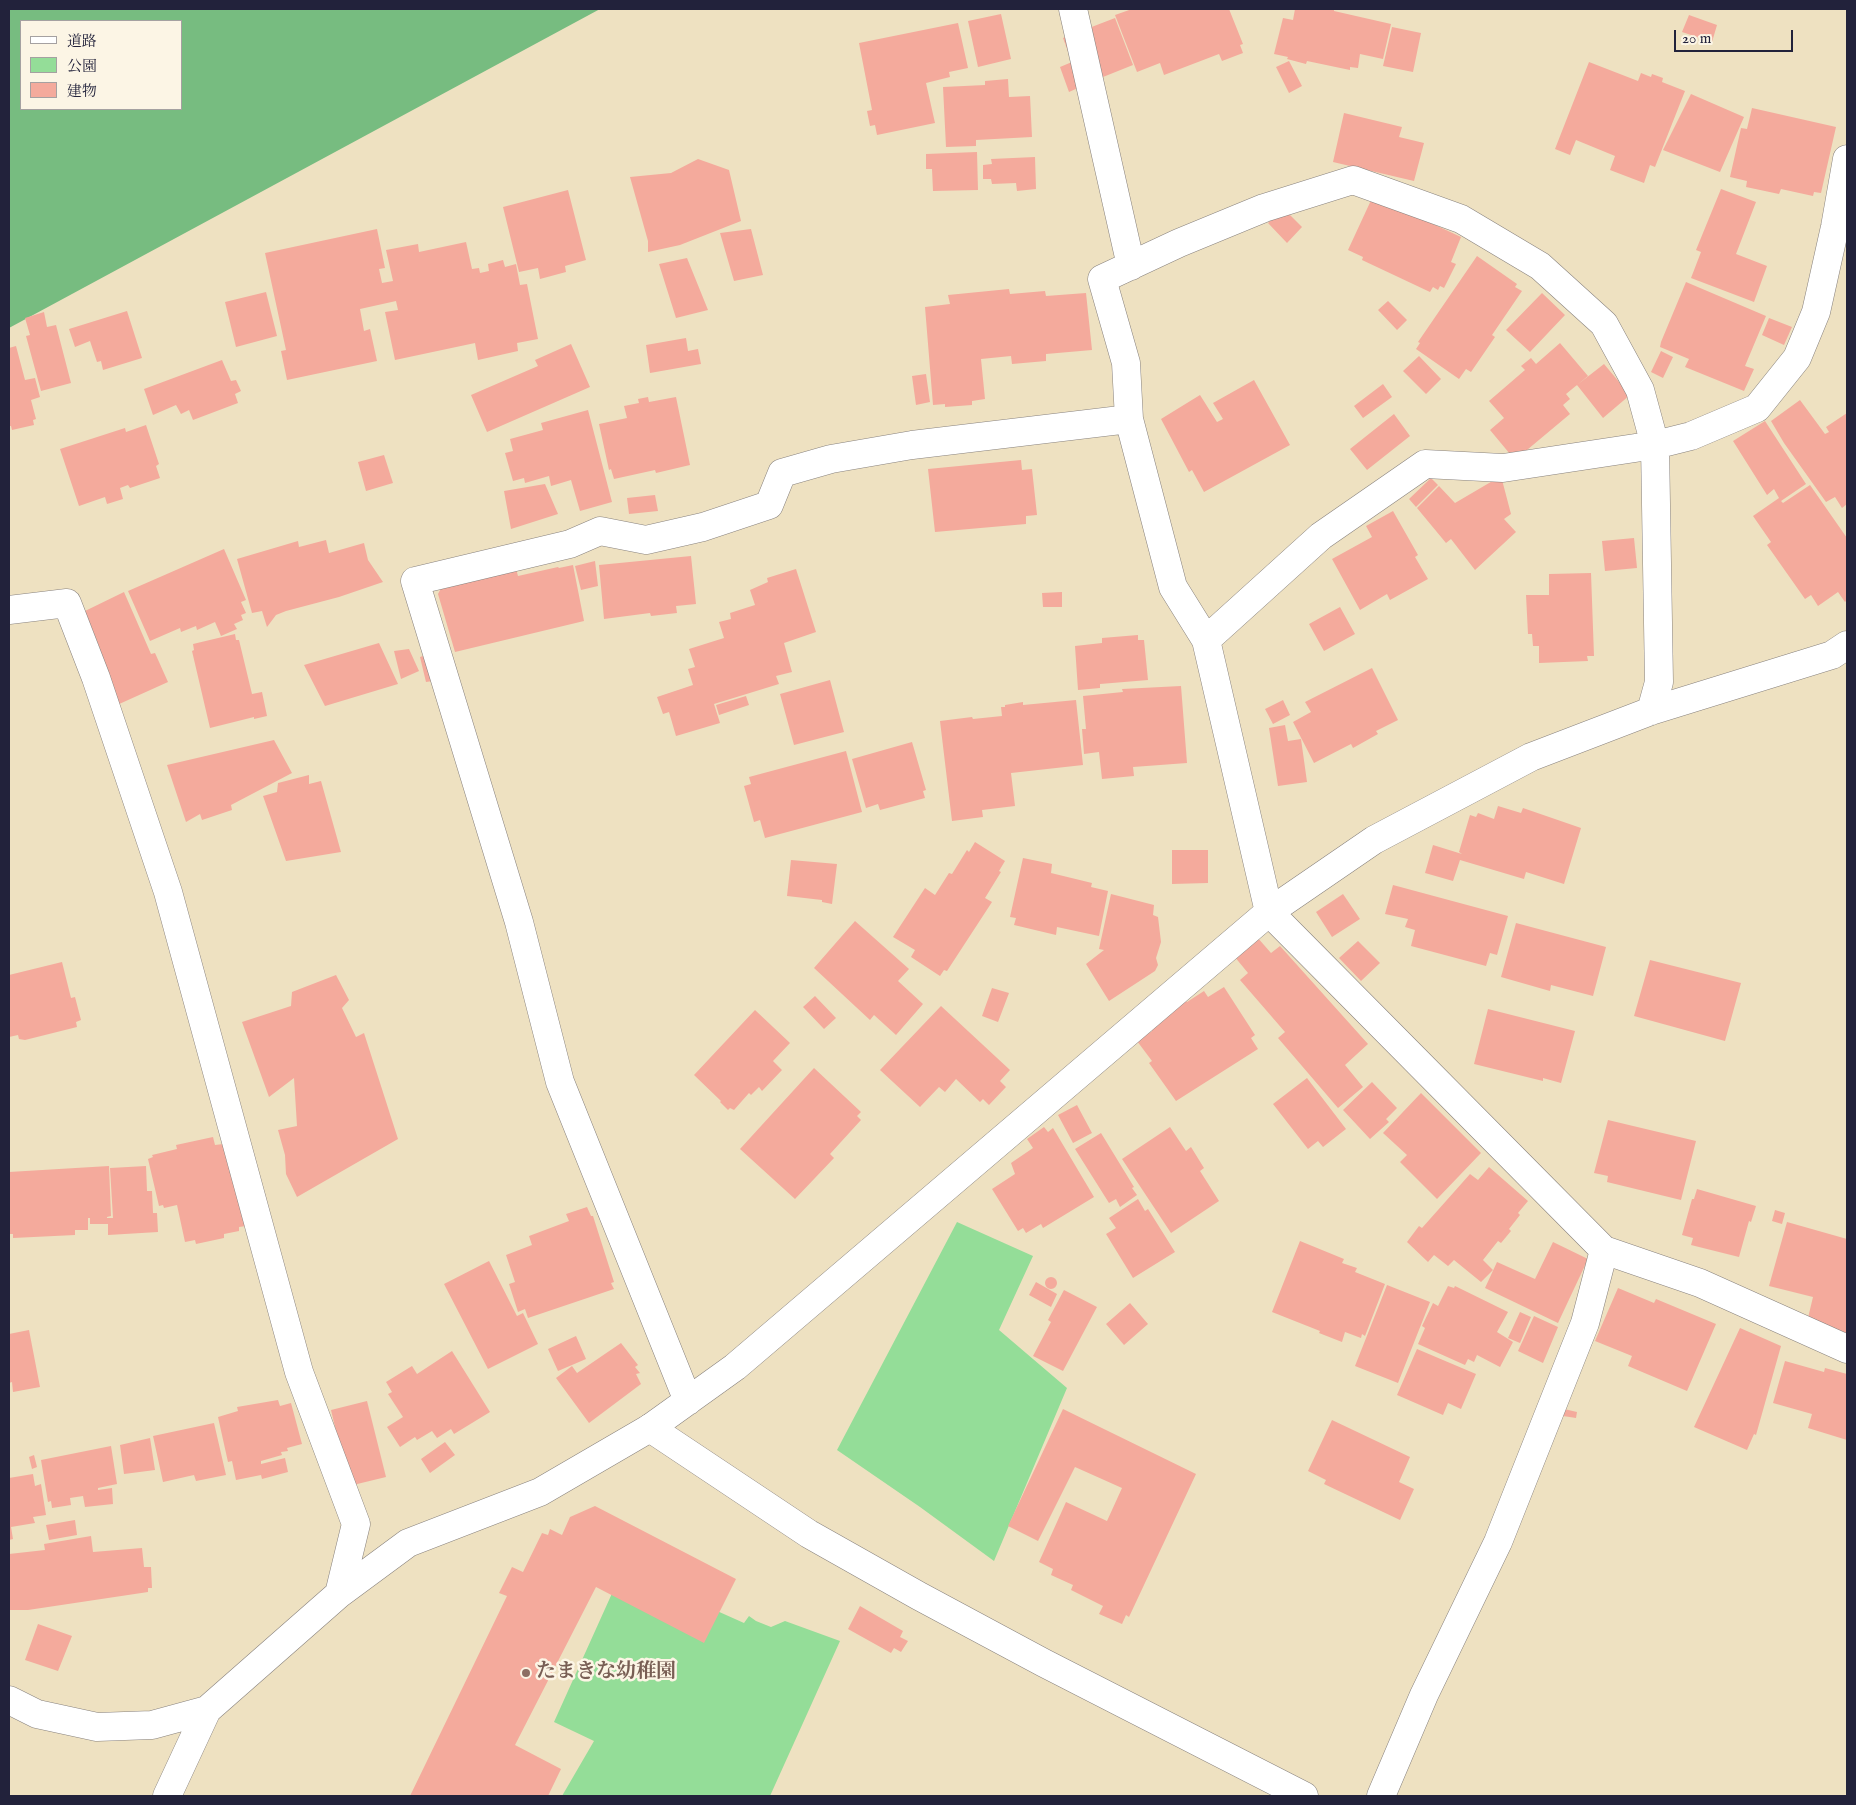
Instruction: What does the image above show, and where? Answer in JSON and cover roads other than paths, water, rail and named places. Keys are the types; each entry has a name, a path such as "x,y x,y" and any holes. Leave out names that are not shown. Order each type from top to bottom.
{"street":[{"path":"1073,9 1131,266"},
{"path":"1206,640 1321,536 1425,464 1503,468 1655,445 1691,436 1757,408 1797,358 1816,312 1835,227 1847,159"},
{"path":"1651,711 1659,682 1655,445 1640,390 1604,324 1540,266 1462,219 1353,180 1264,208 1179,243 1102,279 1126,363 1129,419 1173,587 1206,640 1269,912 1604,1250 1700,1283 1847,1349"},
{"path":"688,1401 560,1082 519,922 415,581 570,544 600,531 646,540 702,527 769,505 782,473 831,459 912,445 1129,419"},
{"path":"9,610 67,603 96,678 153,845 168,892 299,1372 356,1524 339,1594"},
{"path":"167,1796 207,1710 339,1594 408,1543 540,1492 650,1428 735,1367 1269,912 1374,840 1531,758 1651,711 1832,655 1847,645"},
{"path":"1381,1796 1424,1695 1498,1542 1585,1323 1604,1250"},
{"path":"650,1428 809,1534 919,1596 1053,1668 1304,1796"},
{"path":"9,1700 37,1714 97,1727 152,1726 207,1710"}],"place":[{"name":"たまきな幼稚園","path":"526,1673"}]}
